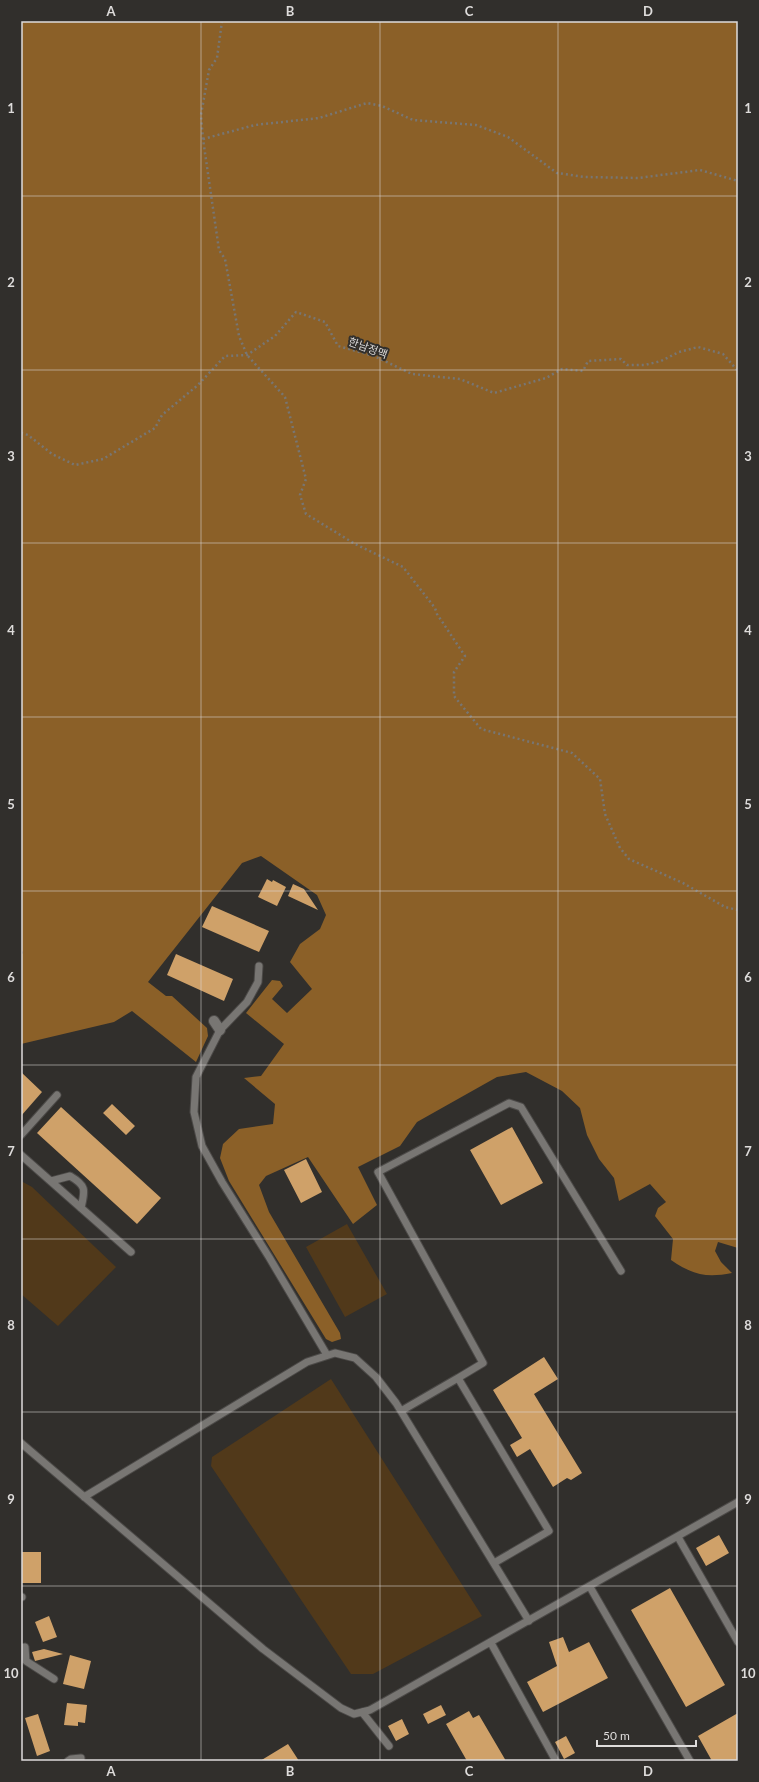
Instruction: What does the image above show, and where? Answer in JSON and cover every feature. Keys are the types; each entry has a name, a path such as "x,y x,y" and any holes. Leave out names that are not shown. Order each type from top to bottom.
{"street":[{"path":"214,1021 220,1030"}],"lane":[{"path":"259,966 258,982 247,1002 220,1030 196,1077 194,1112 202,1146 222,1182 269,1257 327,1356"},
{"path":"21,1136 57,1095"},
{"path":"401,1411 483,1363 378,1172 509,1103 521,1107 621,1271"},
{"path":"21,1155 131,1252"},
{"path":"51,1181 70,1176 81,1182 85,1190 81,1208"},
{"path":"84,1497 307,1362 335,1353 355,1358 376,1377 401,1411 529,1621"},
{"path":"458,1378 549,1531 494,1563"},
{"path":"21,1443 263,1649 341,1708 354,1714 370,1710 491,1643 738,1502"},
{"path":"678,1537 738,1642"},
{"path":"590,1587 690,1761"},
{"path":"491,1643 556,1761"},
{"path":"21,1648 25,1647 26,1661 54,1679"},
{"path":"362,1712 389,1746"},
{"path":"68,1761 71,1759 81,1758"}],"path":[{"path":"222,21 217,58 209,70 201,115 219,250 225,259 239,336 247,355 285,397 306,479 300,495 306,514 355,544 403,567 435,608 437,614 465,656 454,672 454,696 481,729 572,753 600,779 605,814 620,848 629,859 683,883 725,907 738,910"},
{"path":"203,139 255,125 319,118 367,103 382,106 413,120 476,125 502,134 557,173 585,177 638,178 700,170 738,181"},
{"name":"한남정맥","path":"247,355 275,336 296,312 325,322 338,346 374,356 412,374 460,380 494,393 546,378 562,369 583,371 588,361 621,359 627,365 645,365 661,361 679,352 698,346 723,354 738,371"},
{"path":"21,433 28,434 52,454 75,465 103,459 155,428 162,415 198,385 225,356 247,355"}],"shaded area":[{"path":"21,21 738,21 738,1248 718,1242 715,1251 721,1262 732,1273 715,1275 700,1274 686,1269 671,1260 673,1239 655,1216 658,1208 666,1202 650,1184 619,1201 614,1178 599,1159 587,1135 580,1108 562,1091 526,1072 497,1077 417,1122 400,1146 358,1167 377,1205 353,1224 308,1157 266,1176 259,1185 269,1212 340,1333 341,1339 332,1342 326,1339 229,1181 220,1158 223,1144 239,1129 273,1124 275,1104 244,1078 261,1076 284,1044 246,1013 272,980 280,981 283,986 272,999 287,1013 312,989 290,962 300,944 320,929 326,915 317,895 261,856 242,863 148,982 166,996 172,996 207,1028 208,1036 196,1062 132,1011 114,1022 21,1044 21,955 23,953 21,948"},
{"path":"21,1181 32,1187 116,1267 58,1326 21,1294"},
{"path":"347,1224 387,1294 345,1317 306,1247"},
{"path":"331,1379 482,1616 373,1674 351,1674 211,1466 212,1457"}],"building":[{"path":"267,879 272,882 273,880 286,887 277,906 258,897"},
{"path":"293,884 304,889 318,910 288,896"},
{"path":"212,906 269,931 259,952 202,927"},
{"path":"176,954 233,979 224,1001 167,975"},
{"path":"21,1072 42,1092 21,1116"},
{"path":"112,1104 135,1126 126,1135 103,1113"},
{"path":"61,1107 161,1198 137,1224 37,1133"},
{"path":"512,1127 543,1183 501,1205 470,1150"},
{"path":"306,1159 322,1192 301,1203 284,1170"},
{"path":"544,1357 558,1379 534,1394 582,1473 571,1480 567,1478 553,1487 530,1449 517,1457 510,1445 522,1438 493,1390"},
{"path":"719,1535 729,1553 706,1566 696,1548"},
{"path":"21,1552 41,1552 41,1583 21,1583"},
{"path":"670,1588 725,1685 686,1707 631,1610"},
{"path":"49,1616 57,1637 43,1642 35,1622"},
{"path":"563,1637 569,1652 589,1642 608,1678 543,1712 527,1682 557,1666 549,1642"},
{"path":"44,1649 63,1654 35,1661 32,1652"},
{"path":"70,1655 91,1661 84,1689 63,1684"},
{"path":"67,1703 87,1705 85,1723 78,1722 78,1726 64,1725"},
{"path":"441,1705 446,1715 428,1724 423,1714"},
{"path":"469,1711 473,1718 479,1715 506,1761 467,1761 446,1724"},
{"path":"738,1713 738,1761 712,1761 698,1736"},
{"path":"38,1714 50,1751 37,1756 25,1718"},
{"path":"402,1719 409,1734 396,1741 388,1726"},
{"path":"566,1736 575,1753 564,1759 555,1742"},
{"path":"288,1744 299,1761 260,1761"}]}
